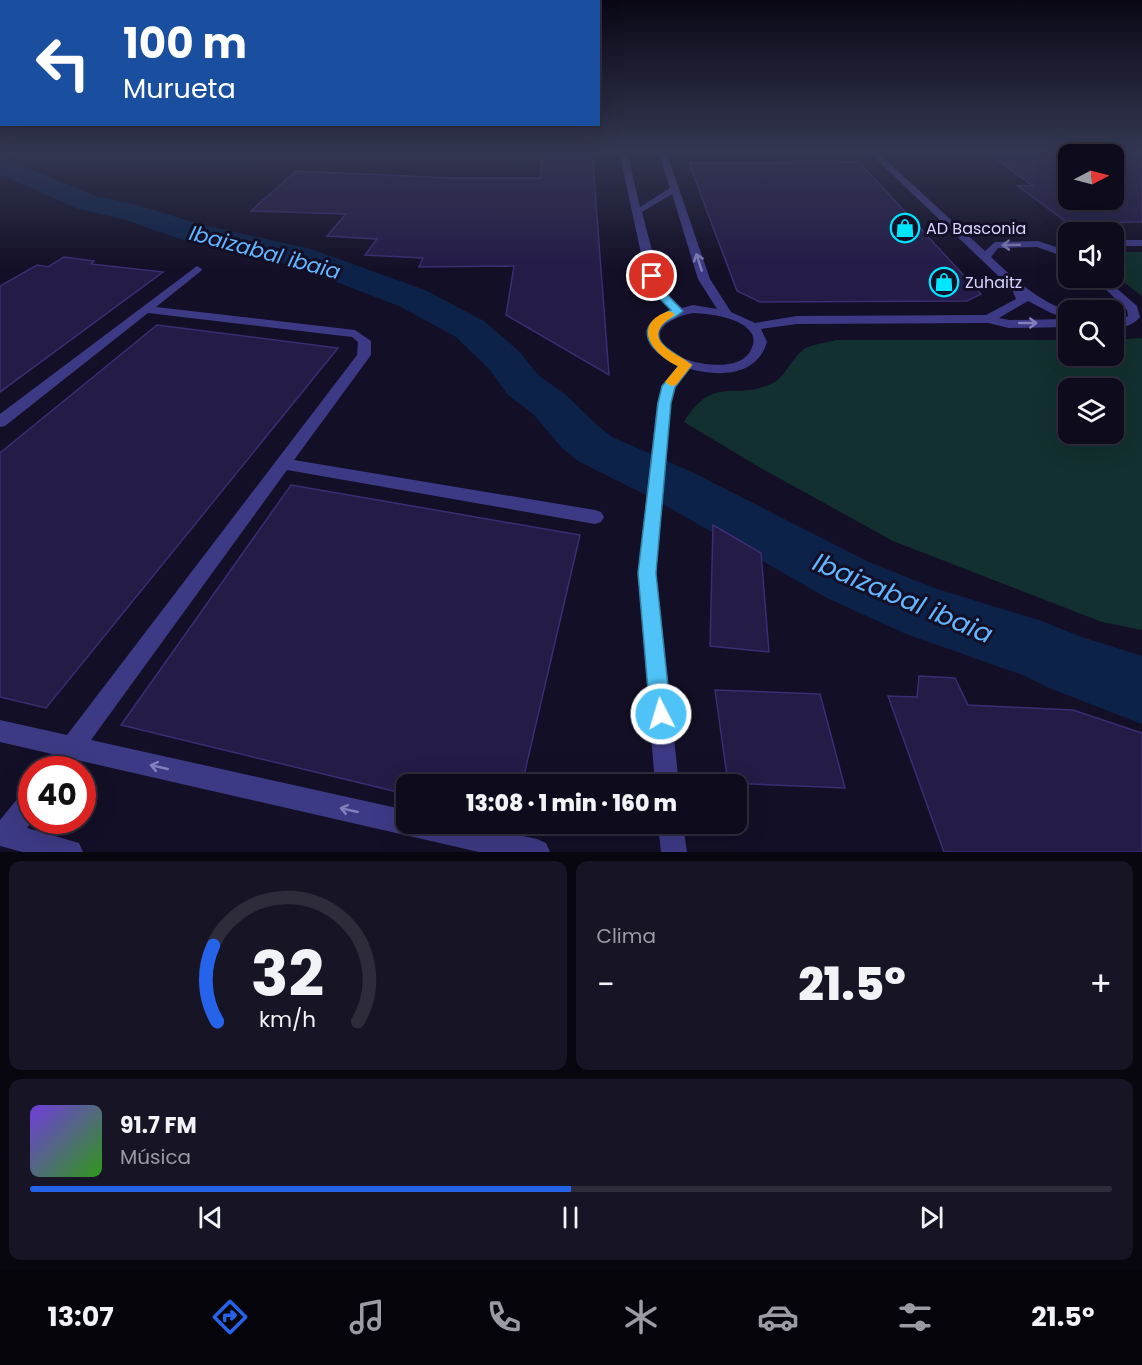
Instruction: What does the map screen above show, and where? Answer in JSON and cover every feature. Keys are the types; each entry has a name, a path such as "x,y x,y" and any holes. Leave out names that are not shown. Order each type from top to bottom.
{"street":[{"path":"632,191 657,290 678,311"},
{"path":"637,211 649,208 669,191"},
{"path":"676,191 704,279 726,313"},
{"path":"914,191 985,257 1017,290 1023,300 988,319"},
{"path":"1124,243 1142,243"},
{"path":"1038,244 1058,250"},
{"path":"985,257 995,245 1058,244"},
{"path":"0,422 197,269"},
{"path":"1110,288 1122,300"},
{"path":"1017,290 1058,312"},
{"path":"1124,301 1132,309 1134,317 1124,323"},
{"path":"65,756 364,355 365,341 355,334 147,309"},
{"path":"693,309 726,313 741,319 752,327 758,336 760,345 756,354 748,362 720,369 686,365 660,350 655,340 654,331 657,323 678,311 693,309"},
{"path":"752,327 798,320 988,319 1009,324 1058,323"},
{"path":"666,774 647,573 661,426 669,386 686,365"},
{"path":"283,464 596,517"},
{"path":"0,731 396,820"},
{"path":"18,817 3,834 70,852"},
{"path":"457,834 537,852"},
{"path":"672,834 674,852"}],"green space":[{"path":"1124,252 1142,252 1142,296 1124,282"},
{"path":"1142,338 1142,630 1102,622 893,541 759,467 684,422 705,398 715,393 759,388 773,383 781,377 804,349 836,340 1058,340 1058,366 1124,366 1124,339"}],"building":[{"path":"274,191 595,191 609,375 506,315 514,266 419,267 423,258 365,255 377,239 327,236 346,214 251,211"},
{"path":"699,191 886,191 981,294 967,301 760,302 737,291"},
{"path":"1024,191 1058,191 1058,210 1124,210 1124,191 1142,191 1142,222 1067,222"},
{"path":"64,257 94,261 91,264 163,272 0,392 0,286 37,265 48,267"},
{"path":"157,325 338,348 46,708 0,697 0,453"},
{"path":"291,485 580,535 524,774 396,774 396,792 121,725"},
{"path":"713,525 761,553 769,652 710,646"},
{"path":"919,676 955,678 968,705 1073,710 1142,733 1142,852 944,852 888,696 917,697"},
{"path":"715,690 820,694 845,788 747,784 747,774 727,774"}],"waterway":[{"name":"Ibaizabal ibaia","path":"60,191 88,203 131,212 191,232 299,256 412,298 470,329 505,361 523,385 549,404 579,436 595,449 674,486 848,580 928,614 1042,652 1072,666 1142,690"}],"slow traffic":[{"path":"669,314 657,323 654,331 655,340 660,350 686,365 671,382"}],"place":[{"name":"AD Basconia","path":"905,228"},
{"name":"Zuhaitz","path":"944,282"}],"route":[{"path":"652,276 657,290 678,311 657,323 654,331 655,340 660,350 686,365 669,386 664,403 647,573 661,714"}]}
